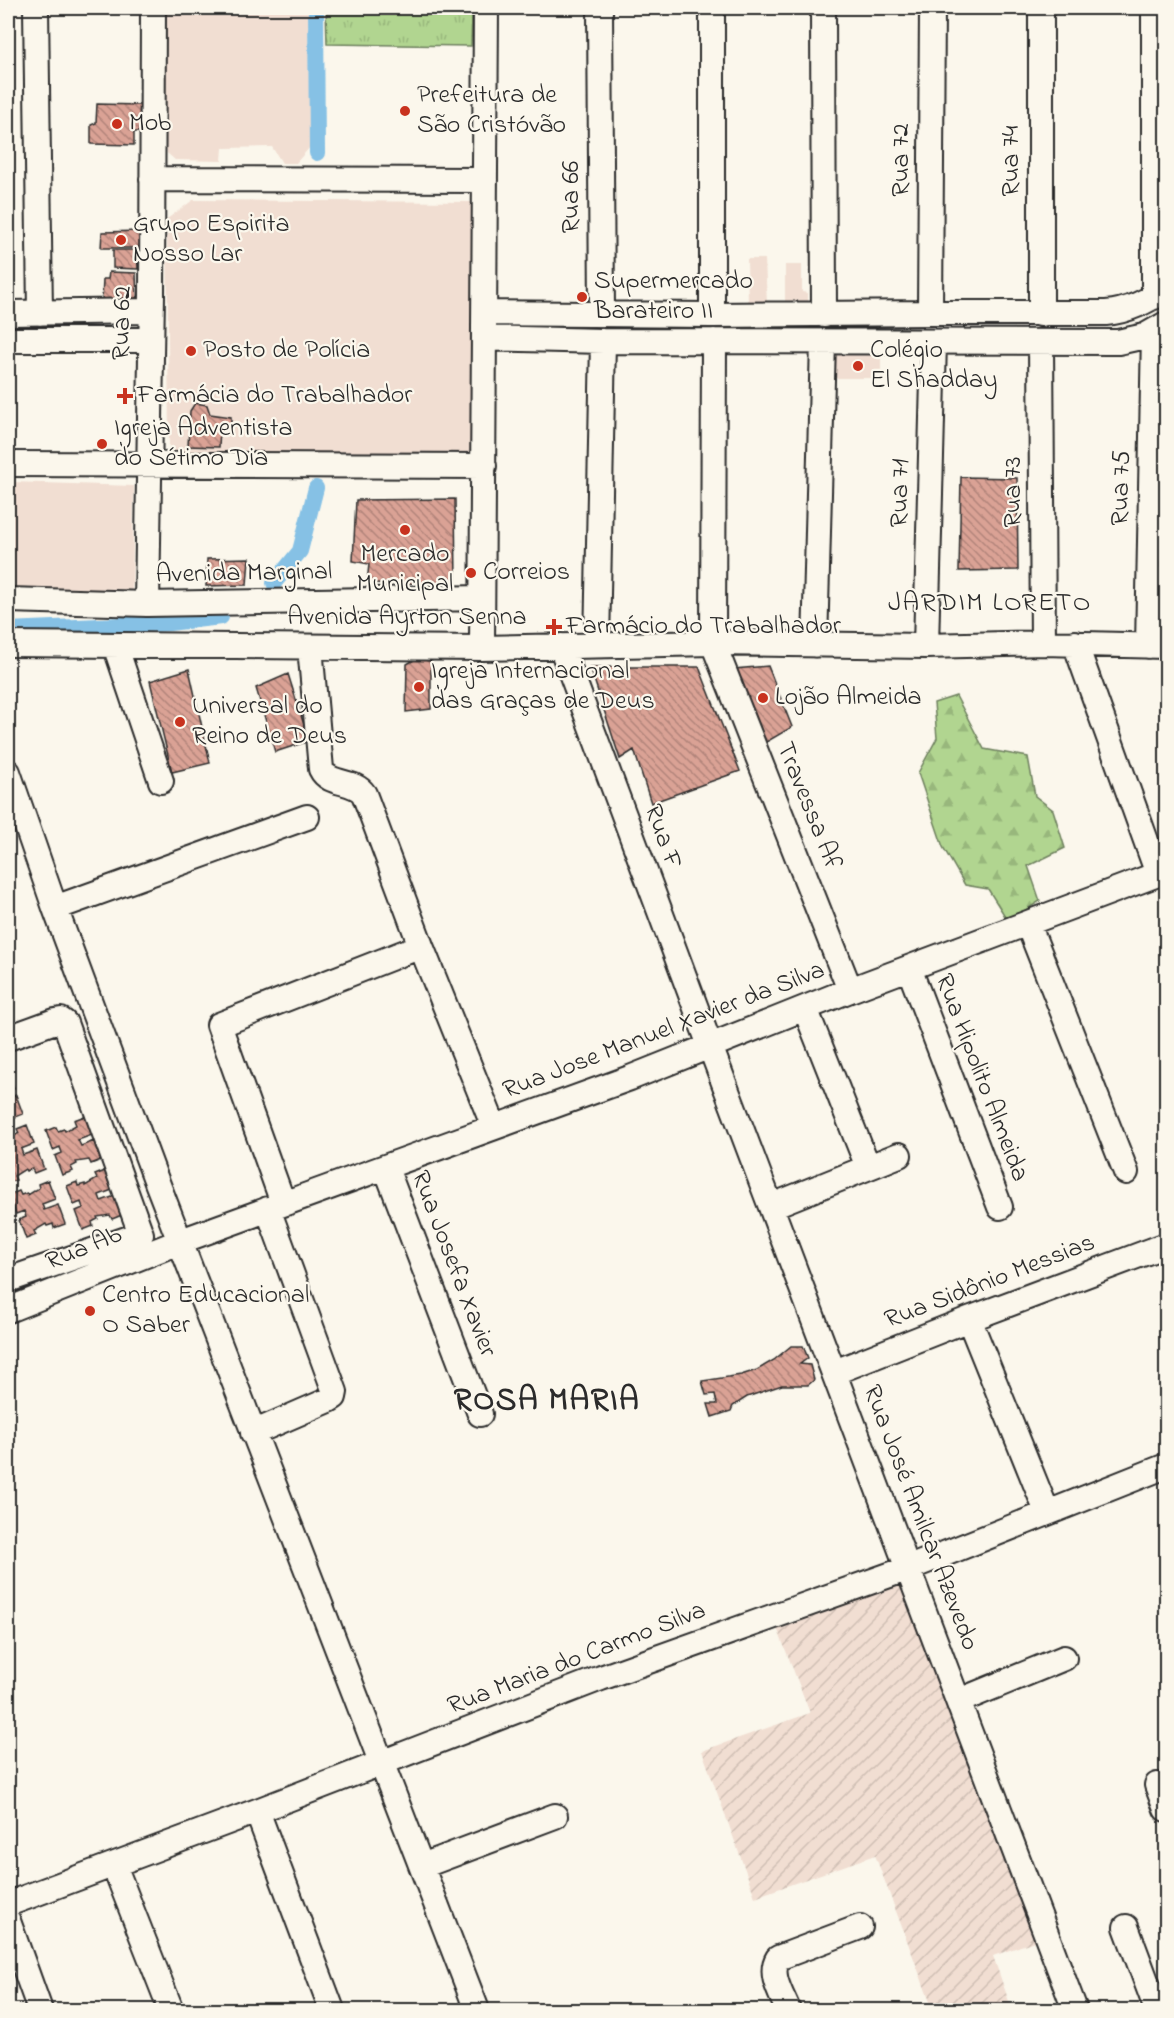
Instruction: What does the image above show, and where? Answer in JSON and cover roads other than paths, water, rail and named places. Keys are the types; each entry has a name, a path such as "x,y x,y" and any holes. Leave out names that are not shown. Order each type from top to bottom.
{"street":[{"path":"36,8 39,313"},
{"name":"Rua 62","path":"147,604 153,8"},
{"path":"482,648 486,8"},
{"name":"Rua 66","path":"600,8 602,314"},
{"path":"712,8 712,315"},
{"path":"823,8 824,315"},
{"name":"Rua 72","path":"930,313 932,8"},
{"name":"Rua 74","path":"1041,8 1041,314"},
{"path":"485,313 824,315 1121,312 1160,293 1154,8"},
{"path":"152,178 485,180"},
{"path":"8,313 151,310"},
{"path":"875,314 876,342"},
{"path":"484,338 603,341 1128,341 1160,328"},
{"name":"Rua 75","path":"1157,646 1160,328"},
{"path":"8,340 151,340"},
{"path":"597,645 603,341"},
{"path":"713,643 714,341"},
{"path":"815,645 823,342"},
{"name":"Rua 71","path":"926,645 934,342"},
{"name":"Rua 73","path":"1041,342 1043,643"},
{"path":"8,465 484,466"},
{"name":"Avenida Marginal","path":"8,600 147,604 482,598"},
{"name":"Avenida Ayrton Senna","path":"8,644 482,648 713,643 926,645 1043,643 1157,646"},
{"name":"Travessa Af","path":"713,643 850,990"},
{"path":"1075,644 1162,872"},
{"path":"115,645 161,781"},
{"path":"310,646 321,770 328,778 358,788 364,794 421,946 494,1127"},
{"name":"Rua F","path":"561,646 709,1047"},
{"path":"8,772 55,908 155,1177 477,2010"},
{"path":"55,908 308,817"},
{"name":"Rua Jose Manuel Xavier da Silva","path":"181,1241 630,1078 850,990 1162,872"},
{"path":"1028,924 1126,1172"},
{"path":"253,1433 329,1400 335,1392 219,1025 421,946"},
{"name":"Rua Hipolito Almeida","path":"909,968 1000,1207"},
{"path":"806,1008 868,1167"},
{"path":"8,1038 55,1021 61,1020 65,1023 141,1232 140,1235 8,1280"},
{"name":"Rua José Amilcar Azevedo","path":"709,1047 772,1206 1075,2010"},
{"path":"772,1206 899,1155"},
{"name":"Rua Josefa Xavier","path":"386,1168 480,1414"},
{"path":"125,1187 155,1177"},
{"name":"Rua Ab","path":"8,1310 181,1241"},
{"name":"Rua Sidônio Messias","path":"835,1372 1167,1245"},
{"path":"969,1319 1047,1512"},
{"name":"Rua Maria do Carmo Silva","path":"8,1904 601,1678 909,1568 1167,1466"},
{"path":"959,1701 1064,1658"},
{"path":"1157,1785 1167,1809"},
{"path":"257,1811 332,2010"},
{"path":"422,1866 555,1816"},
{"path":"114,1865 171,2010"},
{"path":"8,1921 40,2010"},
{"path":"788,2010 774,1976 774,1965 778,1958 860,1927"},
{"path":"1126,1927 1157,2010"}],"waterway":[{"path":"316,8 317,153"},
{"path":"274,583 300,551 316,488"},
{"path":"8,630 169,623 221,617"}],"place":[{"name":"Prefeitura de São Cristóvão","path":"405,111"},
{"name":"Mob","path":"117,124"},
{"name":"Grupo Espirita Nosso Lar","path":"121,240"},
{"name":"Supermercado Barateiro II","path":"582,297"},
{"name":"Posto de Polícia","path":"191,351"},
{"name":"Colégio El Shadday","path":"858,366"},
{"name":"Farmácia do Trabalhador","path":"125,396"},
{"name":"Igreja Adventista do Sétimo Dia","path":"102,444"},
{"name":"Mercado Municipal","path":"405,530"},
{"name":"Correios","path":"471,573"},
{"name":"Farmácio do Trabalhador","path":"554,627"},
{"name":"Igreja Internacional das Graças de Deus","path":"419,687"},
{"name":"Lojão Almeida","path":"763,698"},
{"name":"Universal do Reino de Deus","path":"180,722"},
{"name":"Centro Educacional O Saber","path":"90,1311"}],"district":[{"name":"JARDIM LORETO","path":"990,603"},
{"name":"ROSA MARIA","path":"547,1401"}]}
